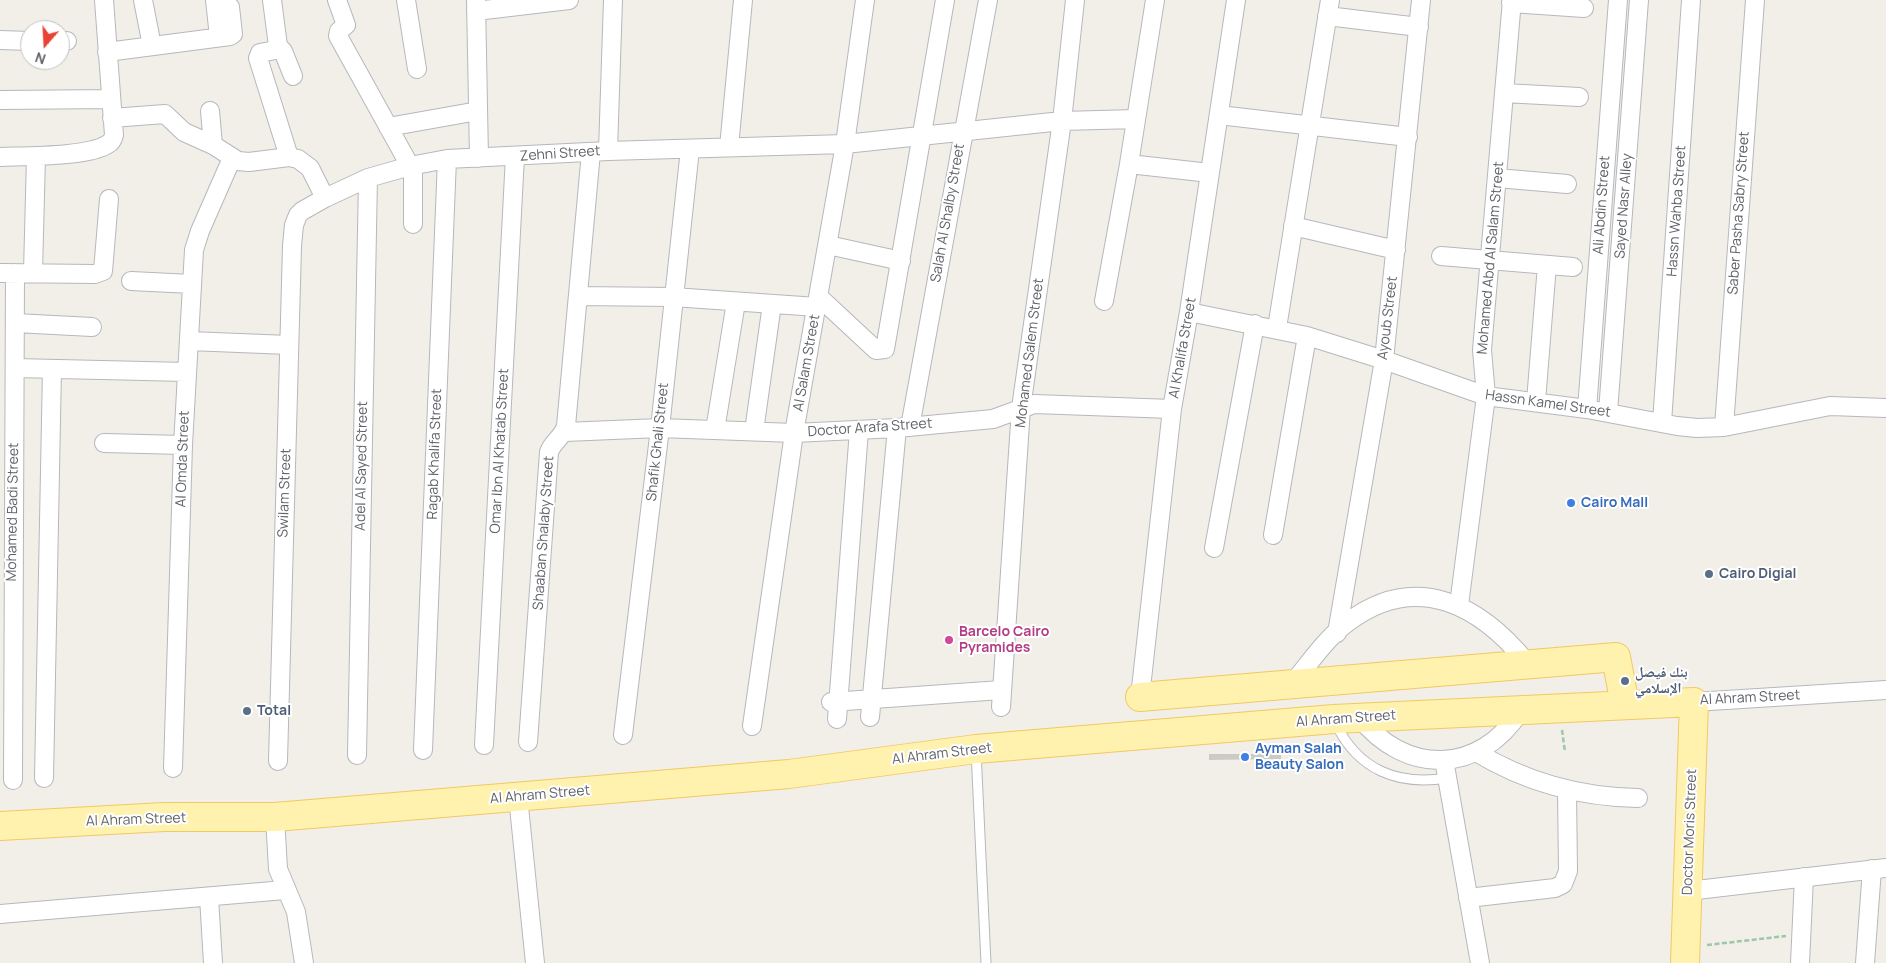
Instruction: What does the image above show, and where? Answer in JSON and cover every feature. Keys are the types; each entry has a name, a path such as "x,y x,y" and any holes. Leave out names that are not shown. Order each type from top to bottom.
{"main road":[{"path":"1140,697 1616,657 1625,705"},
{"name":"Al Ahram Street","path":"0,826 164,817 275,817 790,774 976,749 1346,718 1694,702"},
{"name":"Doctor Moris Street","path":"1686,955 1694,702"}],"street":[{"path":"0,157 36,156 89,150 109,144 114,135 104,0"},
{"path":"143,0 152,46"},
{"path":"272,0 278,46 283,51 292,76"},
{"path":"337,0 346,22 345,27 339,31 338,36 388,127 412,165 413,224"},
{"path":"406,0 417,69"},
{"path":"478,158 476,5 569,0"},
{"path":"565,432 578,296 600,151 613,0"},
{"path":"729,147 743,0"},
{"name":"Al Salam Street","path":"752,726 794,433 845,144 865,0"},
{"path":"578,296 673,297 772,304 818,302 876,350 881,351 887,346 944,0"},
{"name":"Salah Al Shalby Street","path":"870,709 903,427 988,0"},
{"name":"Mohamed Salem Street","path":"870,709 1001,699 1021,408 1062,121 1075,0"},
{"path":"1104,301 1129,164 1155,0"},
{"name":"Al Khalifa Street","path":"1140,697 1172,409 1189,312 1236,0"},
{"name":"Ayoub Street","path":"1337,634 1384,360 1421,0"},
{"name":"Ali Abdin Street","path":"1587,409 1618,0"},
{"name":"Sayed Nasr Alley","path":"1608,412 1639,0"},
{"name":"Hassn Wahba Street","path":"1662,423 1691,0"},
{"name":"Saber Pasha Sabry Street","path":"1724,427 1755,0"},
{"path":"1511,1 1584,8"},
{"name":"Mohamed Abd Al Salam Street","path":"1459,605 1486,396 1482,350 1511,1"},
{"path":"107,52 219,37 222,3"},
{"path":"1277,328 1328,8 1419,27"},
{"path":"0,40 20,41"},
{"path":"278,46 275,50 260,53 258,58 289,157"},
{"path":"1504,93 1579,97"},
{"path":"0,100 110,99"},
{"path":"210,111 213,145"},
{"path":"388,127 478,111"},
{"path":"112,118 165,114 184,132 213,145 232,158 250,162 289,157 304,163 325,198"},
{"path":"1219,115 1408,138"},
{"name":"Zehni Street","path":"294,225 302,211 368,178 412,165 447,159 600,151 845,144 1062,121 1136,119"},
{"name":"Shafik Ghali Street","path":"623,735 660,428 690,149"},
{"name":"Mohamed Badi Street","path":"13,780 6,694 14,323 16,273 36,156"},
{"name":"Omar Ibn Al Khatab Street","path":"484,745 516,156"},
{"name":"Al Omda Street","path":"173,768 183,445 196,240 232,158"},
{"name":"Ragab Khalifa Street","path":"423,750 447,159"},
{"path":"1129,164 1210,172"},
{"name":"Adel Al Sayed Street","path":"357,755 368,178"},
{"path":"1497,178 1567,184"},
{"path":"16,273 95,274 103,271 109,199"},
{"name":"Swilam Street","path":"278,761 294,225"},
{"path":"1293,226 1396,250"},
{"path":"828,245 901,261"},
{"path":"1441,256 1572,267"},
{"path":"1536,401 1547,265"},
{"path":"131,281 192,284"},
{"path":"715,430 736,302"},
{"path":"754,431 772,304"},
{"name":"Hassn Kamel Street","path":"1189,312 1277,328 1307,336 1384,360 1486,396 1536,401 1698,428 1724,427 1830,406 1886,408"},
{"path":"14,323 92,326"},
{"path":"1214,548 1255,324"},
{"path":"1273,535 1307,336"},
{"path":"189,341 289,346"},
{"path":"14,368 187,372"},
{"path":"44,778 52,369"},
{"name":"Doctor Arafa Street","path":"565,432 660,428 794,433 859,430 993,419 1034,404 1172,409"},
{"path":"859,430 836,708 870,709"},
{"name":"Shaaban Shalaby Street","path":"528,742 549,452 554,442 565,432"},
{"path":"104,443 183,445"},
{"path":"1292,684 1337,634 1358,616 1376,606 1397,599 1418,597 1439,599 1459,605 1493,626 1508,640 1528,664"},
{"name":"Al Ahram Street","path":"1694,702 1886,690"},
{"path":"1446,769 1502,735 1521,710"},
{"path":"1346,718 1371,732 1387,745 1446,769"},
{"path":"1476,752 1529,780 1567,791 1606,797 1638,798"},
{"path":"1446,769 1480,963"},
{"path":"1468,898 1555,888 1563,884 1568,871 1567,791"},
{"path":"518,797 535,963"},
{"path":"275,817 276,858 285,890 299,924 304,963"},
{"path":"1688,891 1879,868 1865,963"},
{"path":"1800,963 1804,877"},
{"path":"0,914 285,890"},
{"path":"208,897 213,963"}],"lane":[{"path":"1346,718 1342,737 1370,765 1388,774 1407,780 1427,781 1446,769"},
{"path":"976,749 986,963"}],"path":[{"path":"1686,955 1801,934"}],"building":[{"name":"Ayman Salah Beauty Salon","path":"1209,754 1281,754 1281,759 1209,760"}],"place":[{"name":"Cairo Mall","path":"1571,503"},
{"name":"Cairo Digial","path":"1709,574"},
{"name":"Barcelo Cairo Pyramides","path":"949,640"},
{"name":"بنك فيصل الإسلامي","path":"1625,681"},
{"name":"Total","path":"247,711"},
{"name":"Ayman Salah Beauty Salon","path":"1245,757"}]}
